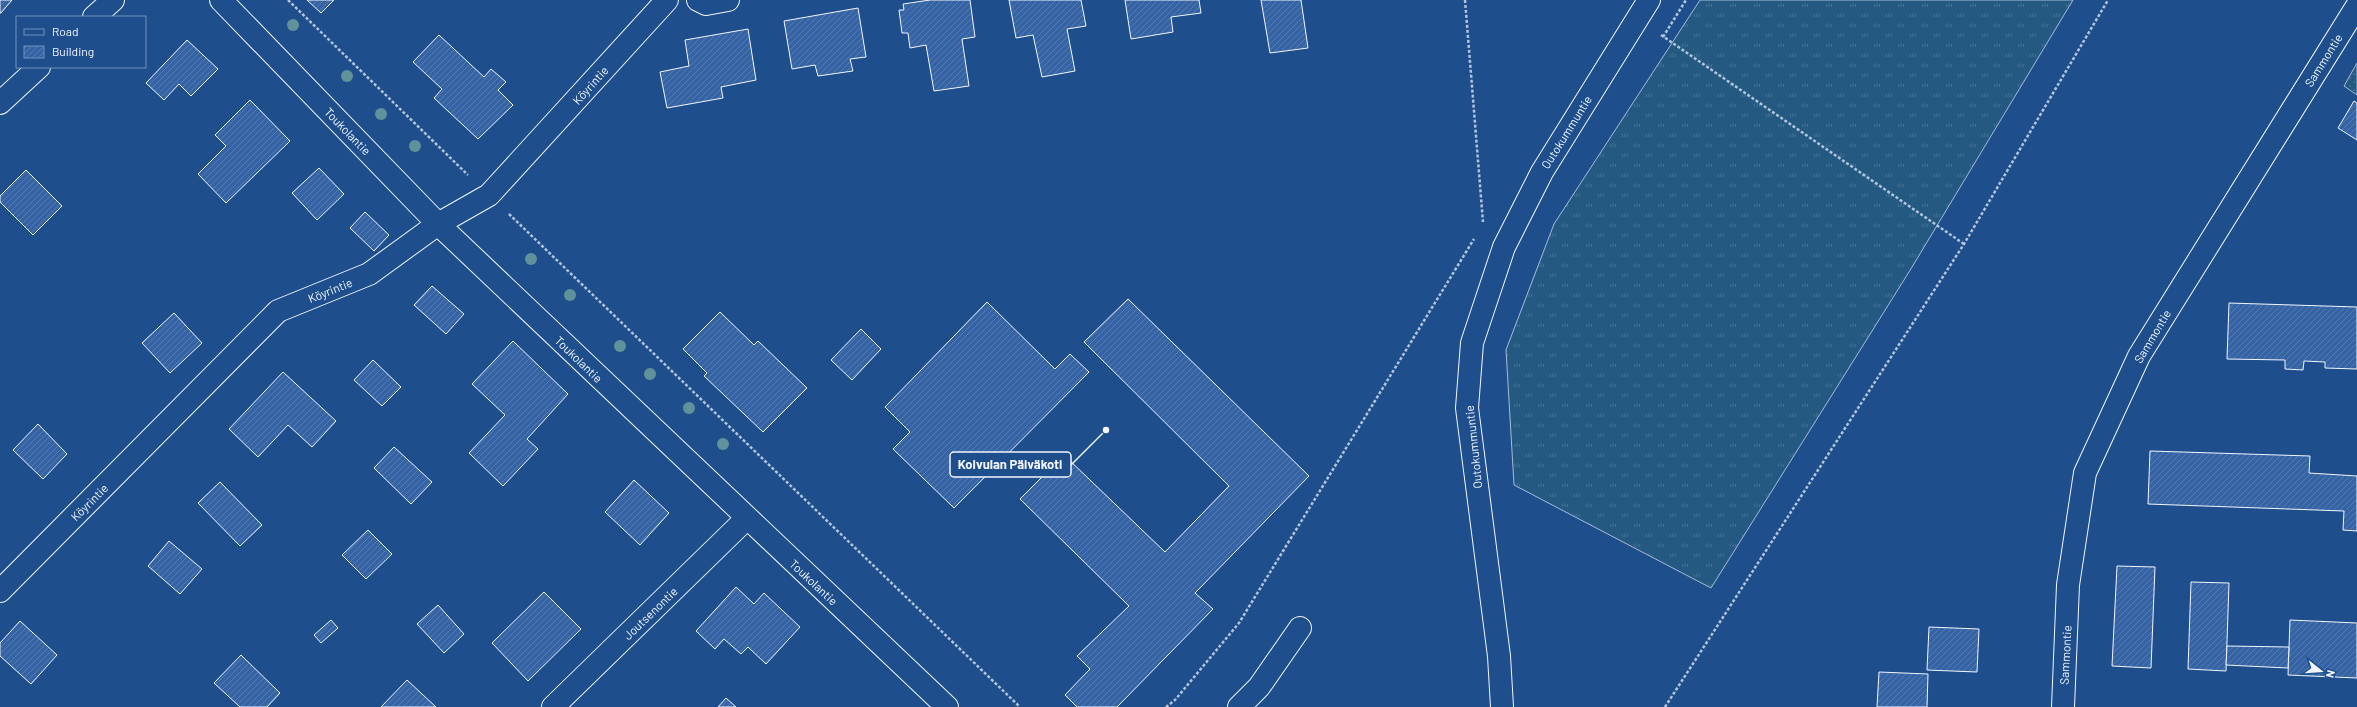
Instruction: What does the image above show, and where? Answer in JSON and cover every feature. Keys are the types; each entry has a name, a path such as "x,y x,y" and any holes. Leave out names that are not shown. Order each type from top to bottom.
{"street":[{"path":"95,16 113,0"},
{"name":"Toukolantie","path":"222,0 438,224 746,518 947,707"},
{"name":"Köyrintie","path":"0,591 278,311 369,274 438,224 489,195 666,0"},
{"path":"698,0 706,4 728,0"},
{"name":"Sammontie","path":"2063,707 2068,585 2086,473 2139,356 2357,6"},
{"name":"Outokummuntie","path":"1502,707 1499,656 1467,408 1472,343 1504,247 1542,172 1644,8"},
{"path":"0,103 38,68"},
{"name":"Joutsenontie","path":"553,707 746,518"},
{"path":"1239,707 1259,687 1300,628"}],"path":[{"path":"288,0 1020,707"},
{"path":"1465,0 1483,224 1488,217"},
{"path":"1663,37 1686,0"},
{"path":"1665,707 1964,244 2108,0"},
{"path":"1644,8 1663,37 1964,244"},
{"path":"1166,707 1175,700 1239,623 1475,238"}],"green space":[{"path":"1700,0 2073,0 1909,272 1711,588 1514,485 1506,350 1554,224"},
{"path":"2357,63 2357,95 2344,86"}],"building":[{"path":"0,0 12,0 1,13 0,13"},
{"path":"307,0 334,0 321,13"},
{"path":"930,0 970,0 975,37 962,39 969,86 934,91 926,45 910,48 908,33 902,33 899,10 904,10 903,4"},
{"path":"1009,0 1081,0 1086,26 1067,29 1075,71 1042,77 1033,35 1016,38"},
{"path":"1125,0 1199,0 1201,13 1171,17 1173,32 1131,39"},
{"path":"1261,0 1301,0 1308,48 1270,53"},
{"path":"858,8 866,57 850,59 853,71 818,76 815,65 792,69 784,21"},
{"path":"748,29 756,80 721,87 723,98 667,108 660,72 689,66 685,40"},
{"path":"439,35 484,77 491,69 506,82 498,90 513,105 478,139 434,98 442,89 413,62"},
{"path":"187,40 218,69 191,96 179,84 164,100 146,83"},
{"path":"250,100 290,141 226,203 198,174 226,146 215,135"},
{"path":"2354,101 2357,103 2357,140 2338,128"},
{"path":"319,168 344,194 317,220 292,193"},
{"path":"26,170 62,206 33,235 0,202 0,196"},
{"path":"365,212 389,235 374,251 350,228"},
{"path":"432,286 464,314 446,334 414,305"},
{"path":"1128,299 1309,476 1195,593 1213,609 1117,707 1077,707 1065,695 1090,669 1077,656 1129,606 1020,499 1064,455 1165,552 1229,486 1084,342"},
{"path":"987,302 1055,369 1070,354 1089,372 954,508 893,449 910,432 885,407"},
{"path":"2229,303 2357,307 2357,369 2325,368 2325,362 2304,361 2303,370 2285,369 2285,360 2227,359"},
{"path":"720,312 754,345 758,341 807,388 763,432 704,376 707,373 683,349"},
{"path":"174,313 202,343 170,373 142,343"},
{"path":"861,329 881,349 852,380 831,360"},
{"path":"513,341 568,394 527,439 538,449 503,486 469,453 505,415 472,384"},
{"path":"373,360 401,387 382,406 354,380"},
{"path":"283,372 336,421 312,447 288,425 258,457 229,429"},
{"path":"38,424 67,454 43,479 13,450"},
{"path":"394,447 432,482 411,504 374,468"},
{"path":"2150,451 2310,456 2309,473 2357,476 2357,531 2343,530 2344,511 2148,504"},
{"path":"634,480 669,513 640,545 605,512"},
{"path":"220,482 262,525 240,546 198,503"},
{"path":"368,530 392,554 366,579 342,555"},
{"path":"169,541 202,569 180,594 148,566"},
{"path":"2117,566 2155,567 2151,668 2112,666"},
{"path":"2191,582 2229,583 2226,671 2188,669"},
{"path":"736,587 754,604 764,593 800,627 766,664 748,647 741,654 724,639 715,649 696,631"},
{"path":"544,592 581,629 528,681 492,643"},
{"path":"438,605 464,634 444,653 417,624"},
{"path":"331,620 338,628 321,643 314,635"},
{"path":"2290,620 2357,623 2357,678 2288,675"},
{"path":"20,621 57,655 31,684 0,656 0,643"},
{"path":"1929,627 1979,629 1977,672 1927,670"},
{"path":"2227,646 2289,647 2288,668 2226,665"},
{"path":"241,655 280,693 267,707 240,707 214,683"},
{"path":"1879,672 1928,674 1927,707 1877,707"},
{"path":"407,680 436,707 381,707"},
{"path":"726,698 736,707 718,707"}],"place":[{"name":"Koivulan Päiväkoti","path":"1106,430"}]}
